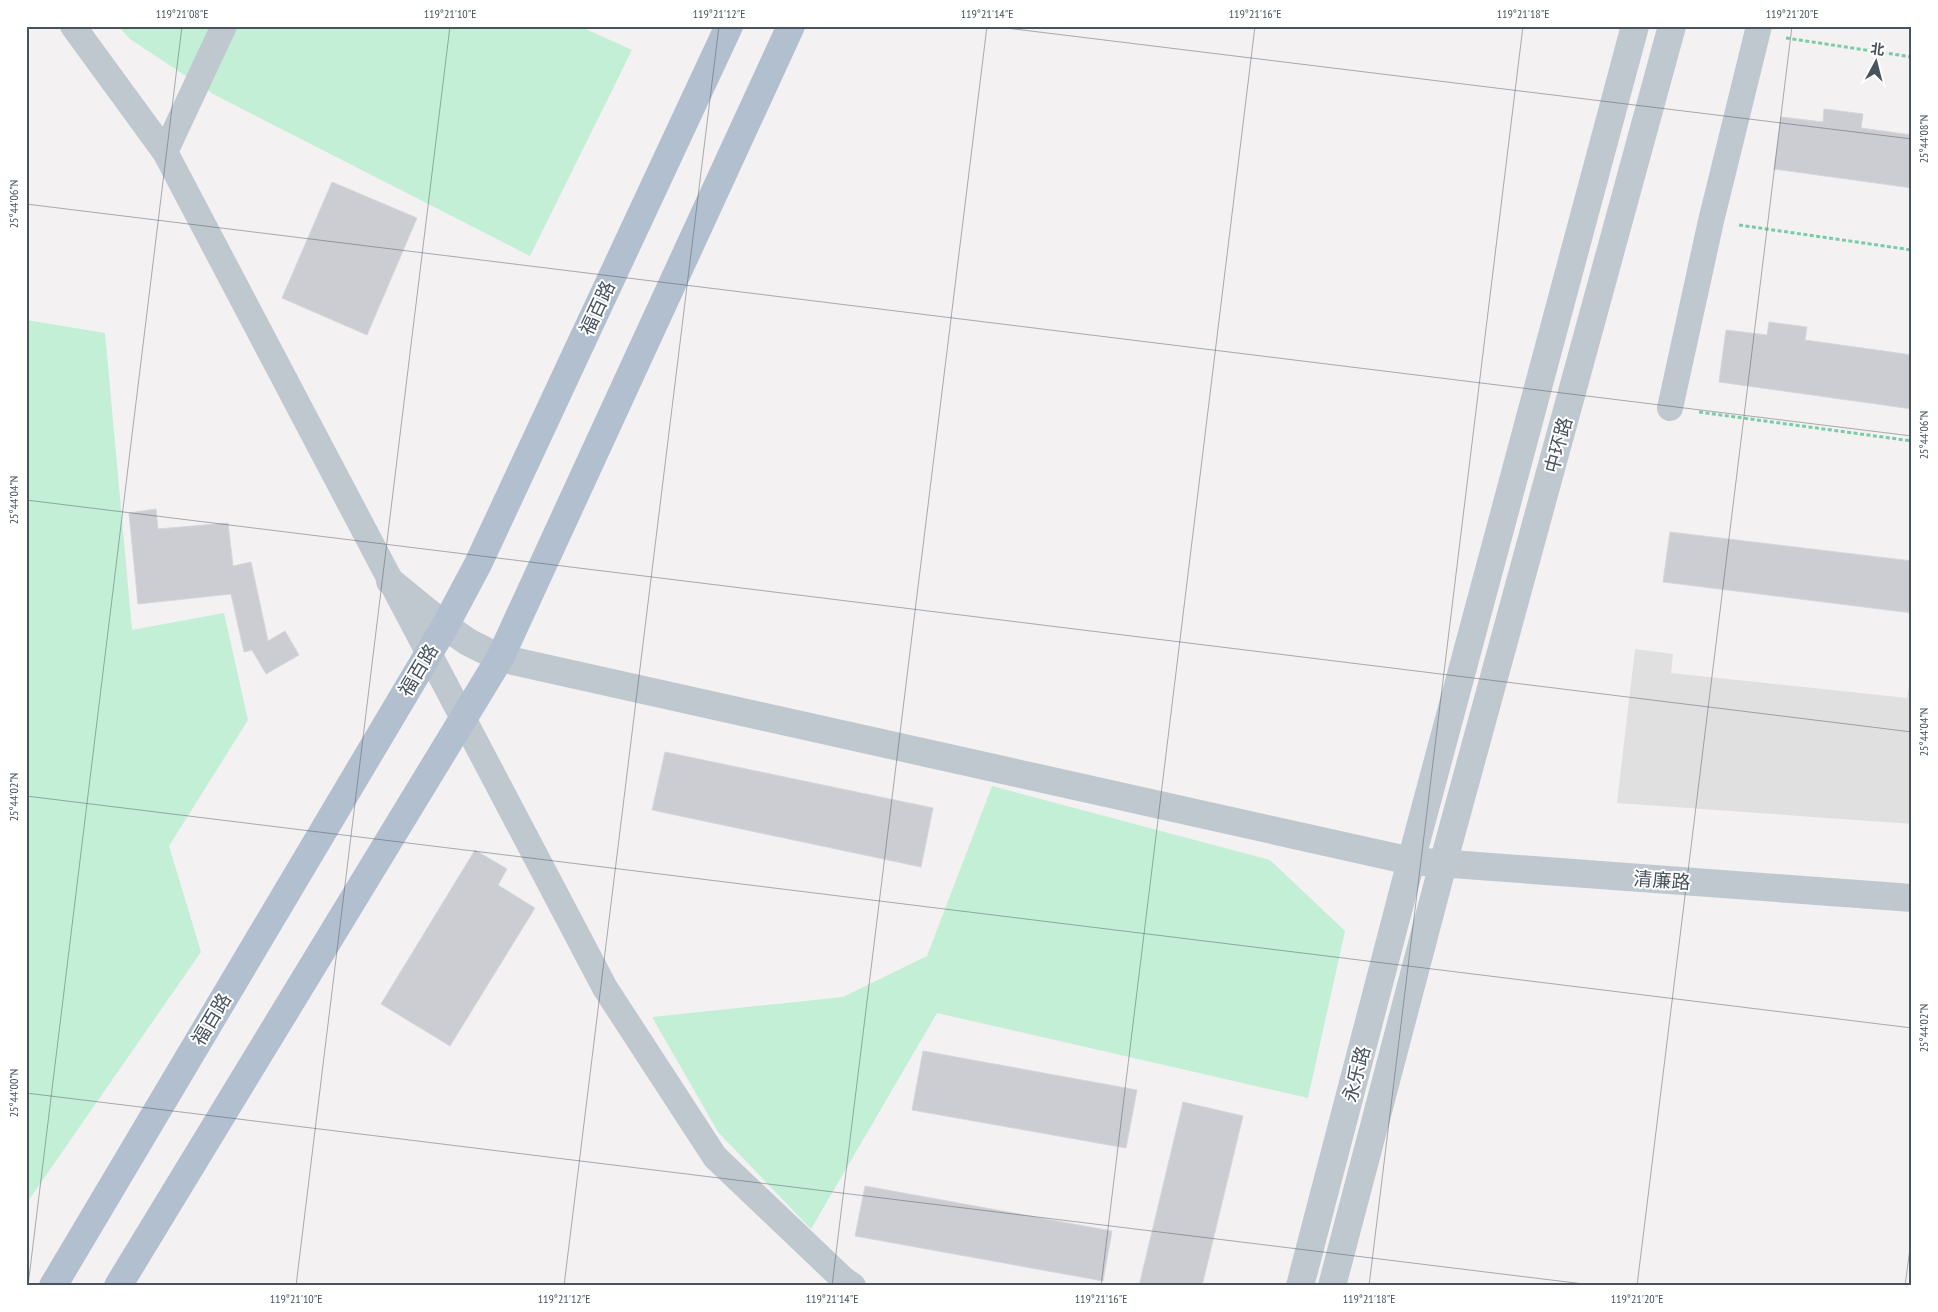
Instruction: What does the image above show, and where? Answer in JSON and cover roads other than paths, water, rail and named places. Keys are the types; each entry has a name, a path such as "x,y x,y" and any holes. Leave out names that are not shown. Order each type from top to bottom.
{"main road":[{"name":"福百路","path":"53,1286 444,626 478,564 729,26"},
{"path":"118,1286 500,658 791,26"}],"street":[{"path":"72,26 165,152 605,988 715,1157 843,1279 853,1286"},
{"path":"165,152 224,26"},
{"name":"中环路","path":"1411,861 1635,26"},
{"name":"中环路","path":"1443,864 1672,26"},
{"path":"1670,408 1711,221 1758,30"},
{"name":"清廉路","path":"390,581 444,626 468,642 500,658 1411,861 1912,898"},
{"name":"永乐路","path":"1300,1286 1411,861"},
{"name":"永乐路","path":"1332,1286 1443,864"}]}
